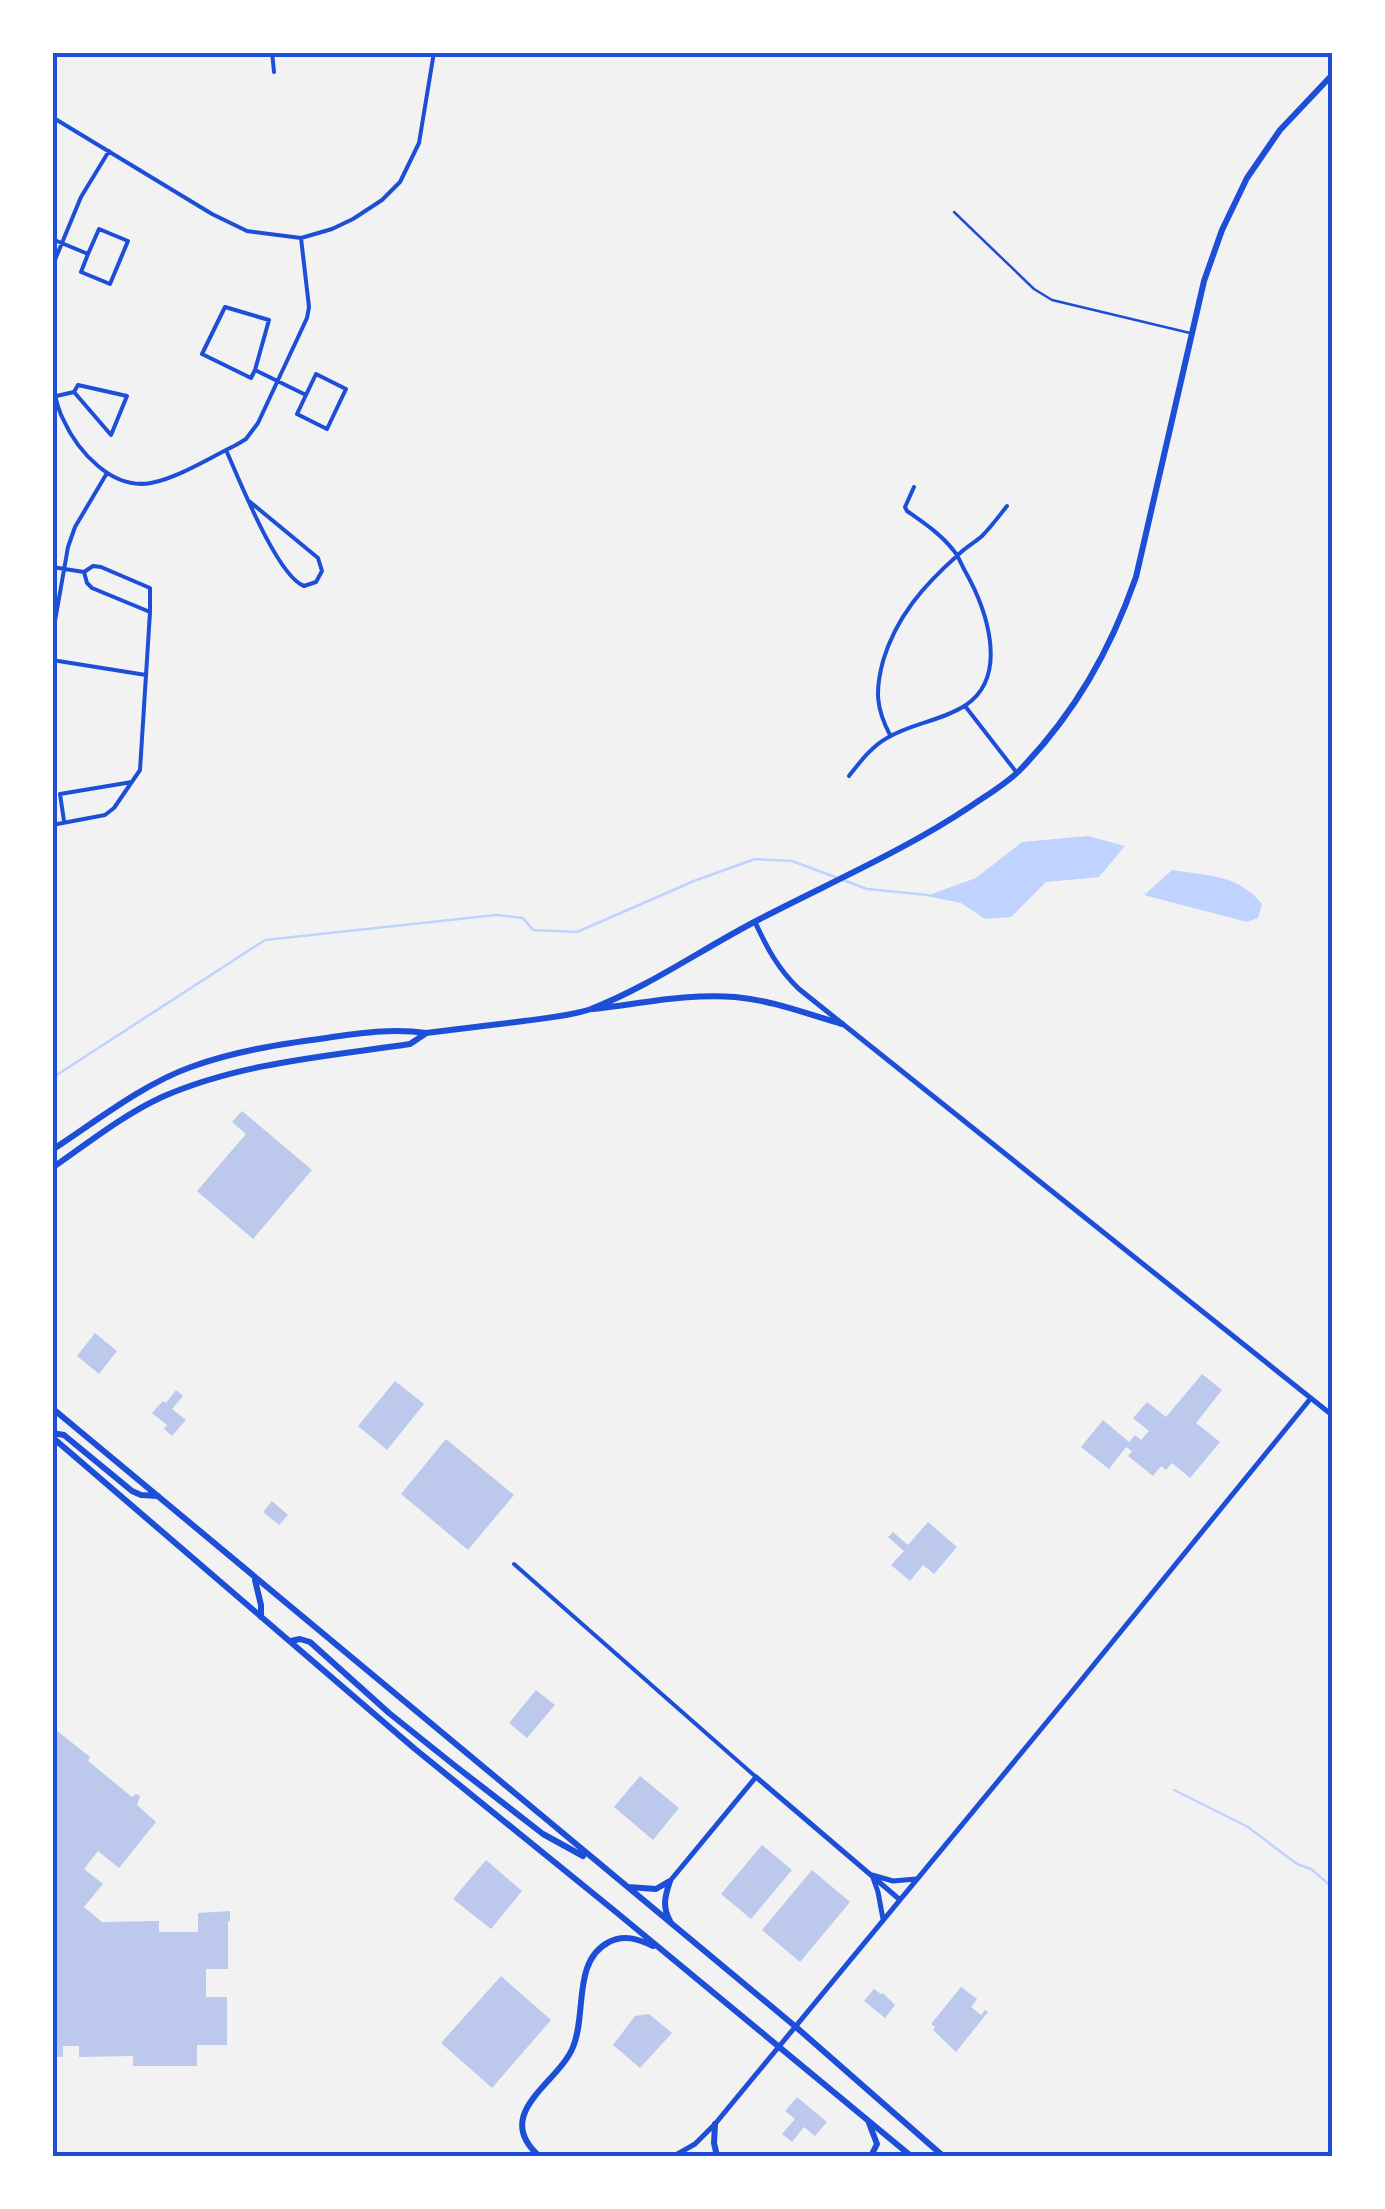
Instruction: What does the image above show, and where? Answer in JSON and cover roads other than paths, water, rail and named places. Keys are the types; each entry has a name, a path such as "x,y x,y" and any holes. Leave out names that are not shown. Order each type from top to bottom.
{"main road":[{"path":"587,1010 638,988 754,922 955,817 1017,773 1058,726 1105,654 1136,577 1204,281 1222,230 1247,178 1280,130 1332,75"},
{"path":"52,1150 189,1067 258,1048 358,1034 408,1030 426,1033 700,997 732,996 842,1024"},
{"path":"52,1168 128,1115 198,1083 276,1064 410,1044 426,1033"},
{"path":"52,1408 796,2027 942,2156"},
{"path":"52,1435 64,1435 132,1491 141,1496 158,1496"},
{"path":"52,1435 415,1750 912,2156"},
{"path":"255,1578 261,1618"},
{"path":"290,1642 310,1642 389,1713 542,1834 598,1864"},
{"path":"624,1886 656,1889 670,1881"},
{"path":"670,1881 664,1898 673,1926"},
{"path":"539,2156 530,2148 524,2133 527,2106 572,2051 578,2034 587,1964 594,1952 618,1938 637,1938 662,1950"},
{"path":"868,2122 876,2144 871,2156"},
{"path":"716,2124 717,2156"}],"street":[{"path":"272,52 274,72"},
{"path":"52,117 212,214 247,231 301,238 353,219 382,200 400,182 419,143 434,52"},
{"path":"52,266 81,198 110,151"},
{"path":"98,229 128,241 110,284 81,272 88,254 98,229"},
{"path":"52,382 54,397 70,432 99,468 126,482 152,482 246,439 308,318 301,238"},
{"path":"52,240 88,254"},
{"path":"224,307 269,320 255,370 251,378 202,354 224,307"},
{"path":"255,370 306,394"},
{"path":"316,374 346,389 327,429 296,414 306,394 316,374"},
{"path":"54,397 74,392 78,385 127,396 111,435 74,392"},
{"path":"226,450 249,501 263,531 292,580 304,586 316,582 322,570 318,558 249,501"},
{"path":"52,638 75,526 107,473"},
{"path":"848,776 873,747 890,736 965,706 984,687 991,656 978,601 958,554 935,530 907,511 905,507 914,487"},
{"path":"890,736 880,716 877,697 890,636 911,602 958,554 984,534 1007,506"},
{"path":"52,566 84,572 92,566 101,568 150,588 140,770 114,808 104,815 52,825"},
{"path":"84,572 92,588 150,612"},
{"path":"52,660 146,675"},
{"path":"965,706 1017,773"},
{"path":"64,823 60,794 132,782"},
{"path":"754,922 783,974 1332,1415"},
{"path":"674,2156 696,2144 716,2124 780,2048 1311,1398"},
{"path":"514,1564 899,1899"},
{"path":"670,1881 756,1777"},
{"path":"872,1874 892,1881 916,1878"},
{"path":"872,1874 883,1919"}],"lane":[{"path":"954,212 1044,295 1192,334"}],"water":[{"path":"1088,836 1125,846 1099,877 1046,882 1011,917 985,919 961,903 926,896 976,878 1022,842"},
{"path":"1172,870 1222,878 1243,887 1262,904 1258,918 1247,922 1144,895"}],"waterway":[{"path":"52,1078 265,940 496,915 523,918 533,930 577,932 755,859 792,861 835,877"},
{"path":"843,880 867,889 928,895"},
{"path":"1174,1790 1248,1827 1332,1887"}]}
